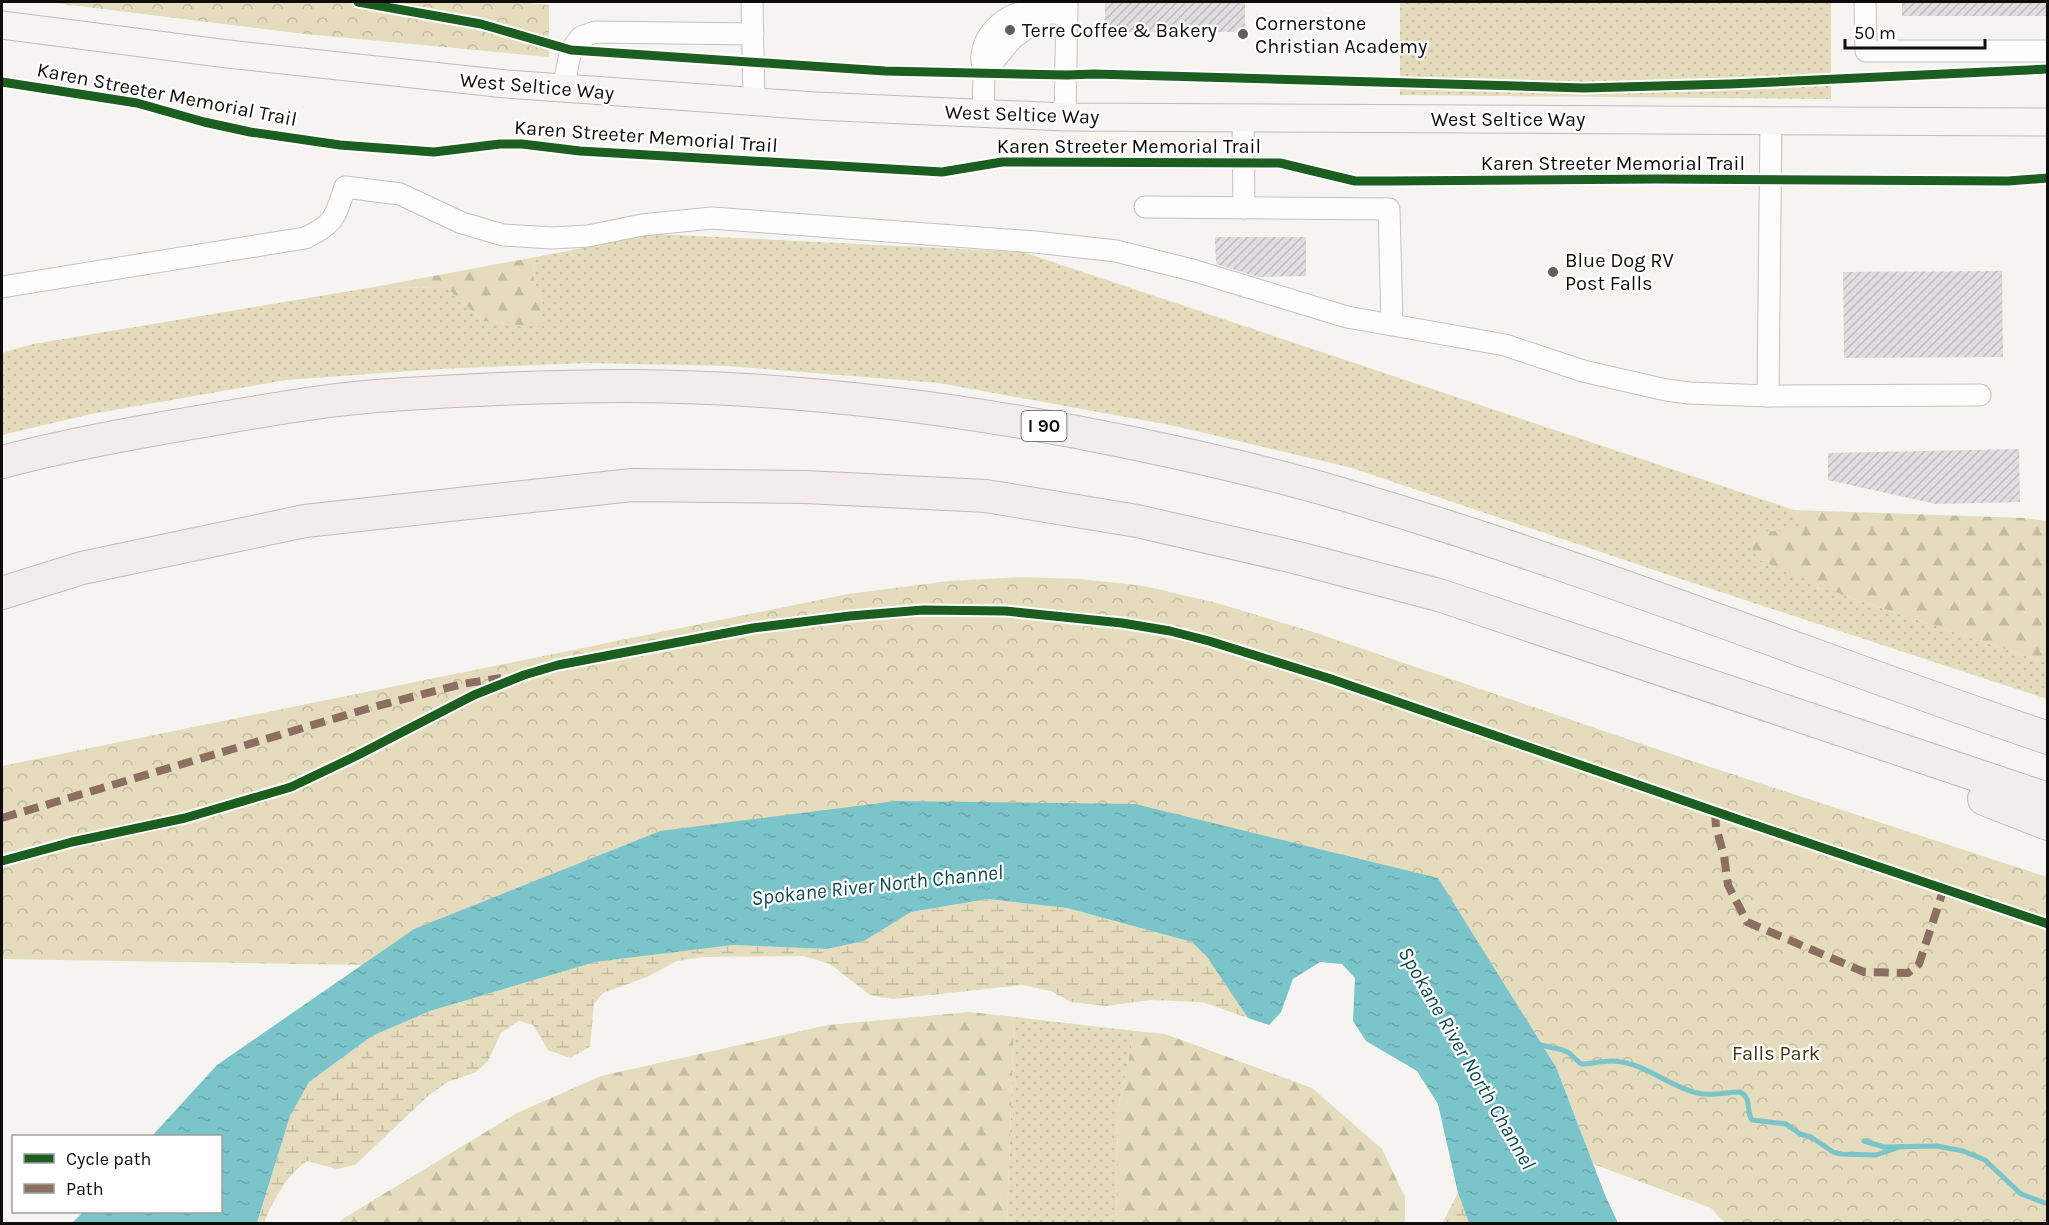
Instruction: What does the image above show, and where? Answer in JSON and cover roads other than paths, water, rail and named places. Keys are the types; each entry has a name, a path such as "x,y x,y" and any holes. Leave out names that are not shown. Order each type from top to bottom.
{"highway":[{"name":"I 90","path":"2,462 116,436 288,406 374,397 547,387 634,386 721,389 898,404 986,416 1075,432 1172,452 1335,492 1507,546 2048,738"},
{"path":"2,593 82,568 305,521 632,485 805,487 986,496 1137,521 1328,565 1439,595 2048,799"},
{"path":"1507,546 2048,715"},
{"path":"1731,693 1870,754 2048,824"}],"main road":[{"name":"West Seltice Way","path":"2,25 228,54 506,84 816,106 1065,117 2048,122"}],"street":[{"path":"752,2 754,102"},
{"path":"1865,2 1866,51 2048,51"},
{"path":"983,113 982,56 985,42 998,24 1012,16 1029,11 1046,14 1067,8 1065,117"},
{"path":"563,88 571,50 581,37 596,32 753,34"},
{"path":"1243,118 1244,208"},
{"path":"1768,396 1771,120"},
{"path":"2,287 305,238 323,230 336,217 345,187 400,194 462,223 503,235 552,238 588,236 642,225 712,218 1035,242 1116,252 1192,270 1347,318 1504,345 1583,371 1689,393 1768,396 1980,395"},
{"path":"1145,207 1389,209 1392,324"}],"water":[{"name":"Spokane River North Channel","path":"897,801 1135,804 1438,878 1556,1067 1618,1223 1469,1223 1458,1193 1438,1104 1417,1071 1366,1041 1353,1021 1355,978 1342,964 1320,962 1293,979 1281,1012 1269,1025 1248,1018 1207,957 1192,942 1067,908 988,899 911,912 864,941 827,949 733,945 595,962 430,1011 372,1036 309,1082 290,1116 257,1223 72,1223 82,1213 222,1213 222,1135 153,1135 217,1065 414,929 660,831"}],"waterway":[{"path":"1536,1044 1563,1050 1581,1064 1610,1061 1636,1066 1697,1093 1740,1092 1748,1101 1752,1120 1786,1124 1833,1152 1876,1155 1900,1147"},
{"path":"1864,1141 1884,1147 1937,1146 1963,1151 1985,1160 2021,1194 2048,1204"}],"place":[{"name":"Terre Coffee & Bakery","path":"1010,30"},
{"name":"Cornerstone Christian Academy","path":"1243,34"},
{"name":"Blue Dog RV Post Falls","path":"1553,272"}],"park label":[{"name":"Falls Park","path":"1776,1053"}]}
